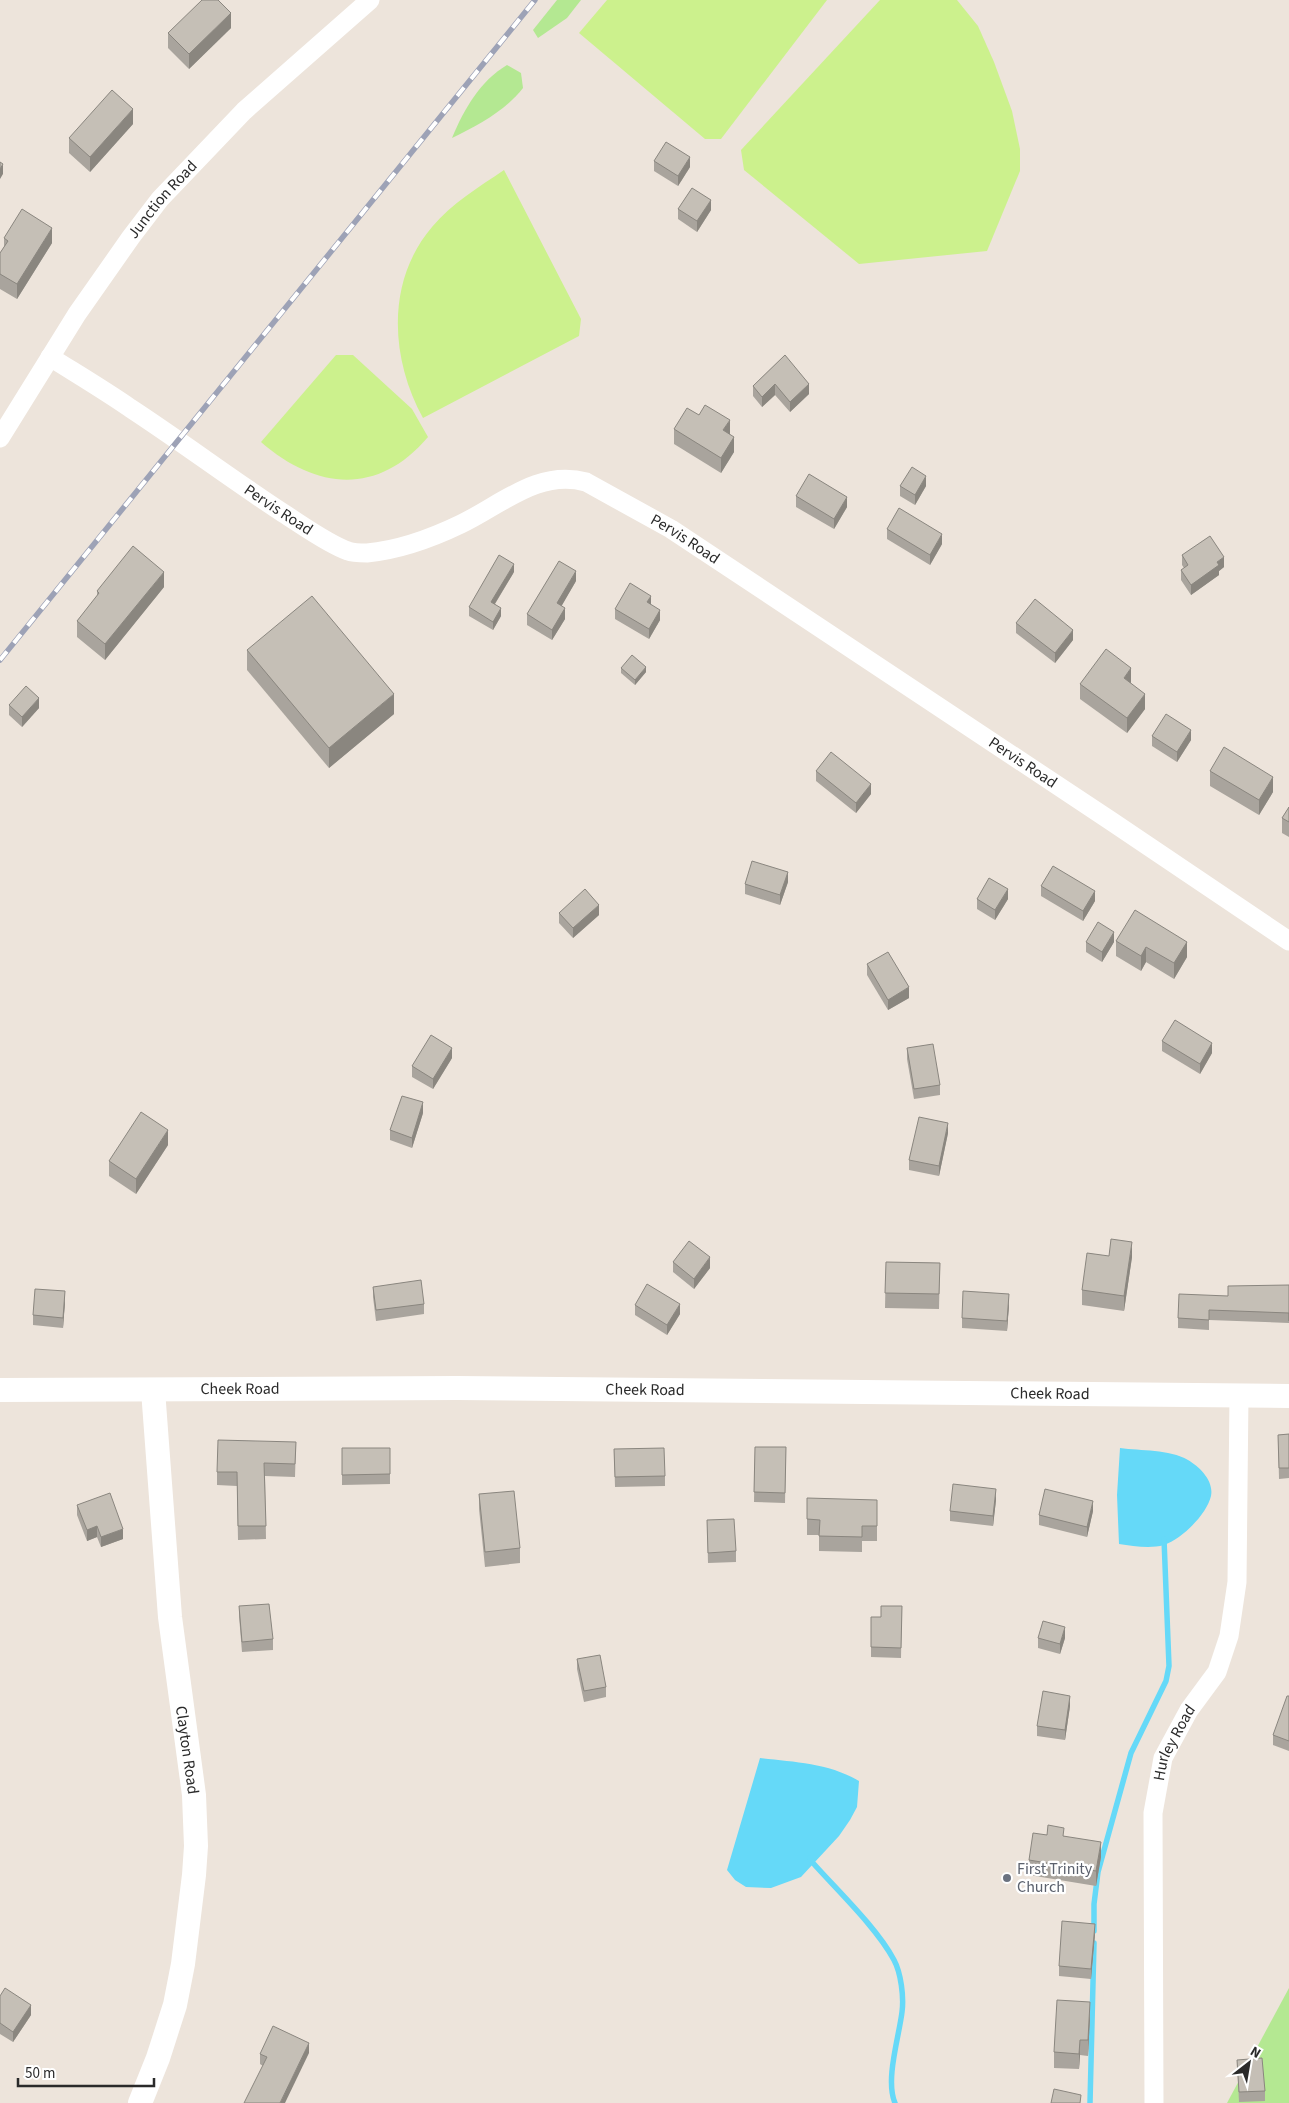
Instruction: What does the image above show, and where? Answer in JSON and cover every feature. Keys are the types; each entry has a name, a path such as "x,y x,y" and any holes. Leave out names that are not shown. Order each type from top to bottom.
{"street":[{"name":"Junction Road","path":"0,438 50,357 131,237 160,199 244,111 370,0"},
{"name":"Pervis Road","path":"50,357 130,408 218,470 311,531 349,552 366,553 434,537 462,524 509,496 554,478 570,478 586,482 671,529 1289,941"},
{"name":"Cheek Road","path":"0,1390 457,1388 1289,1396"},
{"name":"Clayton Road","path":"140,2103 158,2058 175,2005 183,1964 196,1846 194,1795 170,1617 153,1390"},
{"name":"Hurley Road","path":"1154,2103 1153,1813 1162,1758 1189,1710 1217,1672 1230,1636 1237,1582 1239,1395"}],"green space":[{"path":"557,0 581,0 567,18 538,38 533,30"},
{"path":"607,0 827,0 721,139 705,139 579,33"},
{"path":"880,0 957,0 978,26 994,62 1012,111 1020,149 1020,171 987,251 859,264 744,170 741,150"},
{"path":"507,65 521,73 523,88 508,104 481,123 452,138 468,106 481,87"},
{"path":"504,170 581,319 579,336 423,418 412,395 399,345 400,295 407,271 417,248 432,227 466,196"},
{"path":"336,355 353,355 412,409 428,437 409,456 389,469 368,477 346,480 325,477 303,470 282,458 261,442"},
{"path":"1289,1988 1289,2103 1227,2103"}],"water":[{"path":"1120,1448 1164,1452 1180,1456 1197,1466 1208,1480 1211,1490 1209,1503 1193,1525 1171,1542 1153,1547 1119,1544 1117,1495"},
{"path":"760,1758 798,1762 836,1770 859,1781 857,1807 839,1836 801,1877 771,1888 746,1887 735,1880 727,1870"}],"building":[{"path":"202,0 218,0 231,13 189,54 168,33"},
{"path":"112,90 133,109 90,157 69,138"},
{"path":"666,142 690,157 678,176 654,161"},
{"path":"692,188 711,200 697,221 678,209"},
{"path":"22,209 52,228 17,284 0,274 0,253 8,241 4,238"},
{"path":"785,355 809,384 790,402 775,384 762,397 753,386"},
{"path":"705,405 730,420 723,430 734,437 721,458 674,429 687,408 699,415"},
{"path":"912,467 926,476 915,495 900,486"},
{"path":"809,474 847,497 834,519 796,496"},
{"path":"899,508 942,534 930,555 887,529"},
{"path":"1210,536 1224,557 1217,562 1219,565 1191,585 1181,570 1188,565 1182,555"},
{"path":"133,546 164,572 105,644 77,621 99,593 97,591"},
{"path":"499,555 514,564 491,602 501,608 493,622 469,607"},
{"path":"559,561 576,571 557,603 565,608 552,630 527,614"},
{"path":"630,583 651,596 647,602 660,610 649,629 615,609"},
{"path":"312,596 394,694 329,748 247,650"},
{"path":"1035,599 1073,630 1055,653 1016,623"},
{"path":"1106,649 1131,668 1124,678 1145,694 1127,718 1080,684"},
{"path":"632,655 646,667 635,680 621,668"},
{"path":"26,686 39,698 22,717 9,705"},
{"path":"1166,714 1191,730 1177,752 1152,736"},
{"path":"1224,747 1273,777 1259,800 1210,771"},
{"path":"831,752 871,784 856,803 816,771"},
{"path":"1289,807 1289,822 1282,818"},
{"path":"752,861 788,872 780,895 745,884"},
{"path":"1053,866 1095,891 1083,911 1041,886"},
{"path":"989,878 1008,889 995,910 977,899"},
{"path":"585,889 599,905 573,928 559,913"},
{"path":"1135,910 1187,942 1174,963 1146,947 1141,956 1116,941"},
{"path":"1098,922 1114,932 1102,952 1086,942"},
{"path":"888,952 909,987 888,1000 867,964"},
{"path":"1175,1020 1212,1043 1200,1064 1162,1041"},
{"path":"431,1035 452,1048 433,1079 412,1066"},
{"path":"933,1044 940,1085 914,1089 907,1048"},
{"path":"402,1096 423,1102 412,1138 390,1130"},
{"path":"141,1112 168,1130 136,1179 109,1161"},
{"path":"919,1117 948,1123 939,1166 909,1160"},
{"path":"1111,1239 1132,1242 1124,1296 1082,1290 1087,1253 1109,1256"},
{"path":"689,1241 710,1257 694,1279 673,1262"},
{"path":"886,1262 940,1263 939,1294 885,1293"},
{"path":"421,1280 424,1304 376,1310 373,1287"},
{"path":"647,1284 680,1304 667,1325 635,1305"},
{"path":"1289,1285 1289,1313 1209,1310 1209,1320 1178,1318 1179,1294 1228,1296 1228,1286"},
{"path":"35,1289 65,1291 63,1318 33,1315"},
{"path":"963,1291 1009,1294 1007,1321 962,1318"},
{"path":"1289,1434 1289,1468 1279,1468 1278,1435"},
{"path":"218,1440 296,1442 295,1464 264,1463 266,1526 238,1526 237,1472 217,1472"},
{"path":"755,1447 786,1447 785,1493 754,1492"},
{"path":"342,1448 390,1448 390,1474 342,1475"},
{"path":"664,1448 665,1476 615,1477 614,1449"},
{"path":"953,1484 996,1489 993,1516 950,1511"},
{"path":"1045,1489 1093,1501 1087,1527 1039,1515"},
{"path":"514,1491 520,1548 485,1552 479,1494"},
{"path":"110,1493 123,1529 101,1537 97,1526 87,1530 77,1505"},
{"path":"807,1498 877,1500 877,1526 862,1526 862,1537 819,1536 820,1520 807,1519"},
{"path":"734,1519 736,1551 708,1553 707,1520"},
{"path":"269,1604 273,1639 242,1642 239,1606"},
{"path":"881,1606 902,1606 901,1648 871,1647 871,1617 881,1617"},
{"path":"1043,1621 1065,1627 1060,1644 1038,1638"},
{"path":"600,1655 606,1687 584,1691 577,1659"},
{"path":"1043,1691 1070,1696 1065,1730 1037,1726"},
{"path":"1287,1696 1289,1696 1289,1741 1273,1735"},
{"path":"1048,1825 1064,1828 1063,1836 1101,1842 1096,1871 1029,1860 1033,1833 1047,1835"},
{"path":"1062,1921 1095,1924 1091,1969 1059,1966"},
{"path":"5,1988 31,2005 13,2032 0,2023 0,1996"},
{"path":"1057,2000 1090,2002 1088,2040 1080,2040 1079,2054 1054,2052"},
{"path":"273,2026 309,2043 280,2103 244,2103 267,2057 260,2054"},
{"path":"1262,2058 1265,2091 1239,2092 1237,2060"},
{"path":"1054,2089 1081,2095 1080,2103 1051,2103"}],"waterway":[{"path":"1094,1931 1094,1904 1098,1872 1131,1753 1166,1681 1169,1666 1164,1539"},
{"path":"810,1858 878,1935 896,1965 901,1985 903,2006 891,2083 895,2103"},
{"path":"1090,2103 1094,1943"}],"railway":[{"path":"0,660 535,0"}],"place":[{"name":"First Trinity Church","path":"1007,1878"}]}
